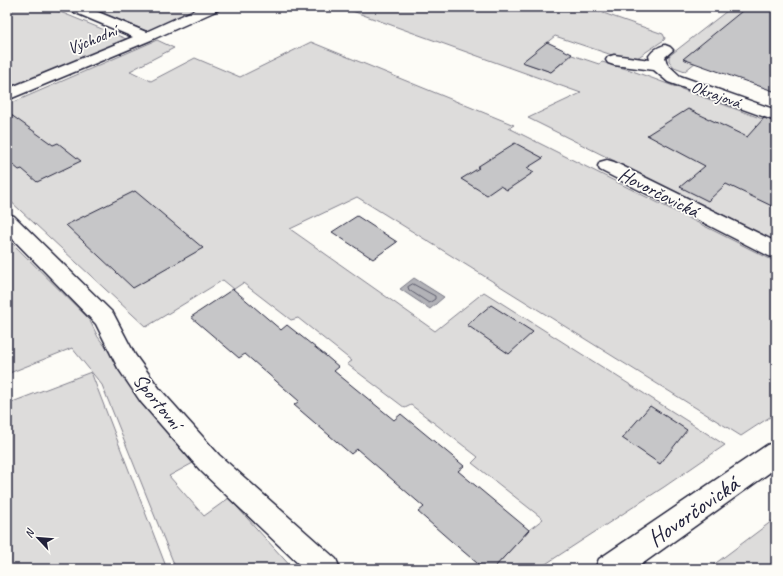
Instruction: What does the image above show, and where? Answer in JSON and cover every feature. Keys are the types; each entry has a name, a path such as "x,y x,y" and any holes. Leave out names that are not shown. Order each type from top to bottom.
{"street":[{"path":"74,7 146,38"},
{"name":"Východní","path":"7,95 146,38 213,7"},
{"path":"614,60 659,66 658,56 665,50"},
{"name":"Okrajová","path":"659,66 674,79 776,116"},
{"name":"Hovorčovická","path":"607,166 776,251"},
{"name":"Sportovní","path":"7,221 105,319 126,361 150,395 210,463 325,569"},
{"name":"Hovorčovická","path":"610,569 776,453"}],"shaded area":[{"path":"7,7 48,7 129,40 7,91"},
{"path":"87,7 201,7 147,31"},
{"path":"341,7 586,7 663,34 665,38 664,40 637,58 618,57 555,36 523,62 551,72 572,55 599,64 602,62 630,70 776,124 776,241 528,118 581,93"},
{"path":"732,7 747,7 696,62 685,71 674,67 669,61 669,56"},
{"path":"157,40 174,48 130,71 151,81 195,58 240,77 311,42 514,125 509,128 776,262 776,413 741,436 357,197 290,229 435,331 484,292 725,445 664,487 538,569 493,569 529,530 543,519 472,463 478,457 411,405 405,408 347,364 352,361 298,318 291,320 243,283 234,289 223,280 146,327 7,198 7,105"},
{"path":"7,238 89,319 98,337 193,463 169,476 204,516 229,498 293,569 176,569 102,385 72,348 7,374"},
{"path":"91,372 167,569 7,569 7,404"},
{"path":"776,518 776,569 708,569"}],"water":[{"path":"414,278 444,297 430,309 400,289"}],"building":[{"path":"747,7 776,7 776,92 683,59"},
{"path":"547,42 572,54 551,72 522,62"},
{"path":"688,109 747,137 764,118 776,122 776,208 726,184 708,201 680,187 705,166 647,135"},
{"path":"7,112 53,145 58,143 81,161 37,182 22,169 19,170 7,160"},
{"path":"515,143 543,158 527,168 534,172 507,190 500,186 487,195 461,179 479,168 477,167"},
{"path":"135,191 203,248 133,288 66,225"},
{"path":"357,216 397,242 373,259 332,232"},
{"path":"233,289 281,330 287,325 326,356 339,367 334,371 394,420 401,414 464,466 458,471 529,530 493,569 484,569 418,512 424,507 357,449 351,454 294,405 299,401 245,354 239,358 191,317"},
{"path":"491,305 533,332 509,354 467,325"},
{"path":"650,406 687,430 660,464 622,438"}]}
